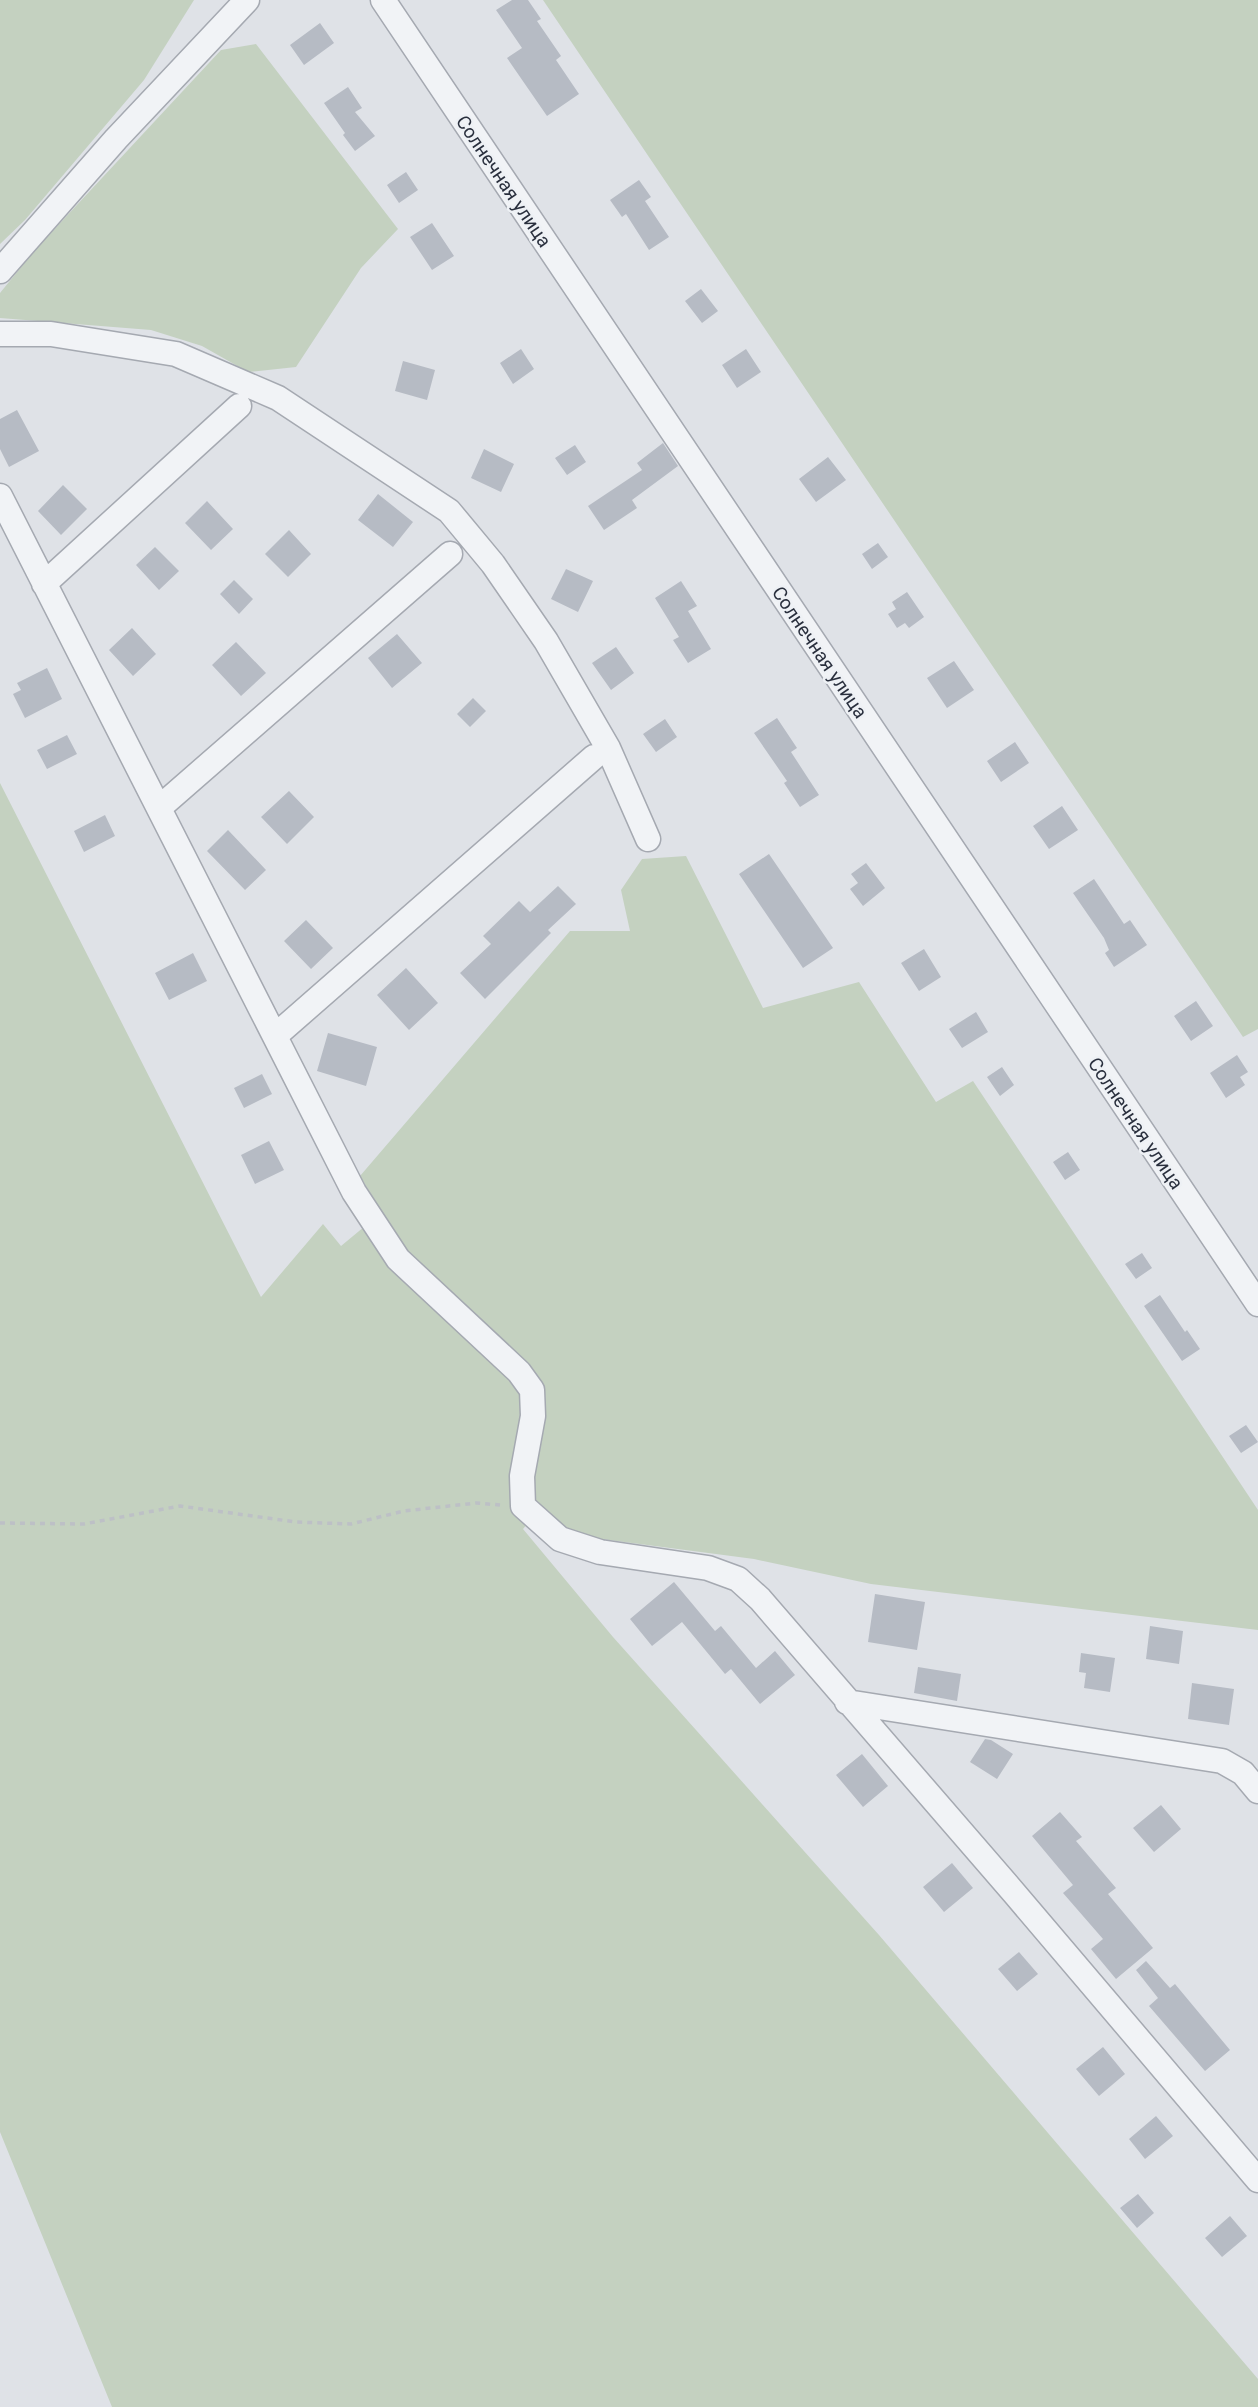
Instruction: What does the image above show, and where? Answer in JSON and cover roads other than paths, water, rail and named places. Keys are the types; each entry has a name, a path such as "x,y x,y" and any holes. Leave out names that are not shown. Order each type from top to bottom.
{"street":[{"path":"0,271 116,139 247,0"},
{"name":"Солнечная улица","path":"383,0 1258,1304"},
{"path":"0,334 51,334 176,354 278,398 449,511 494,564 546,641 608,748 648,839"},
{"path":"44,584 239,406"},
{"path":"0,496 354,1192 398,1259 519,1372 532,1390 533,1416 522,1476 523,1506 560,1539 600,1552 708,1568 738,1579 760,1599 1258,2180"},
{"path":"159,808 450,554"},
{"path":"275,1036 594,757"},
{"path":"848,1702 1222,1761 1242,1773 1258,1791"}]}
